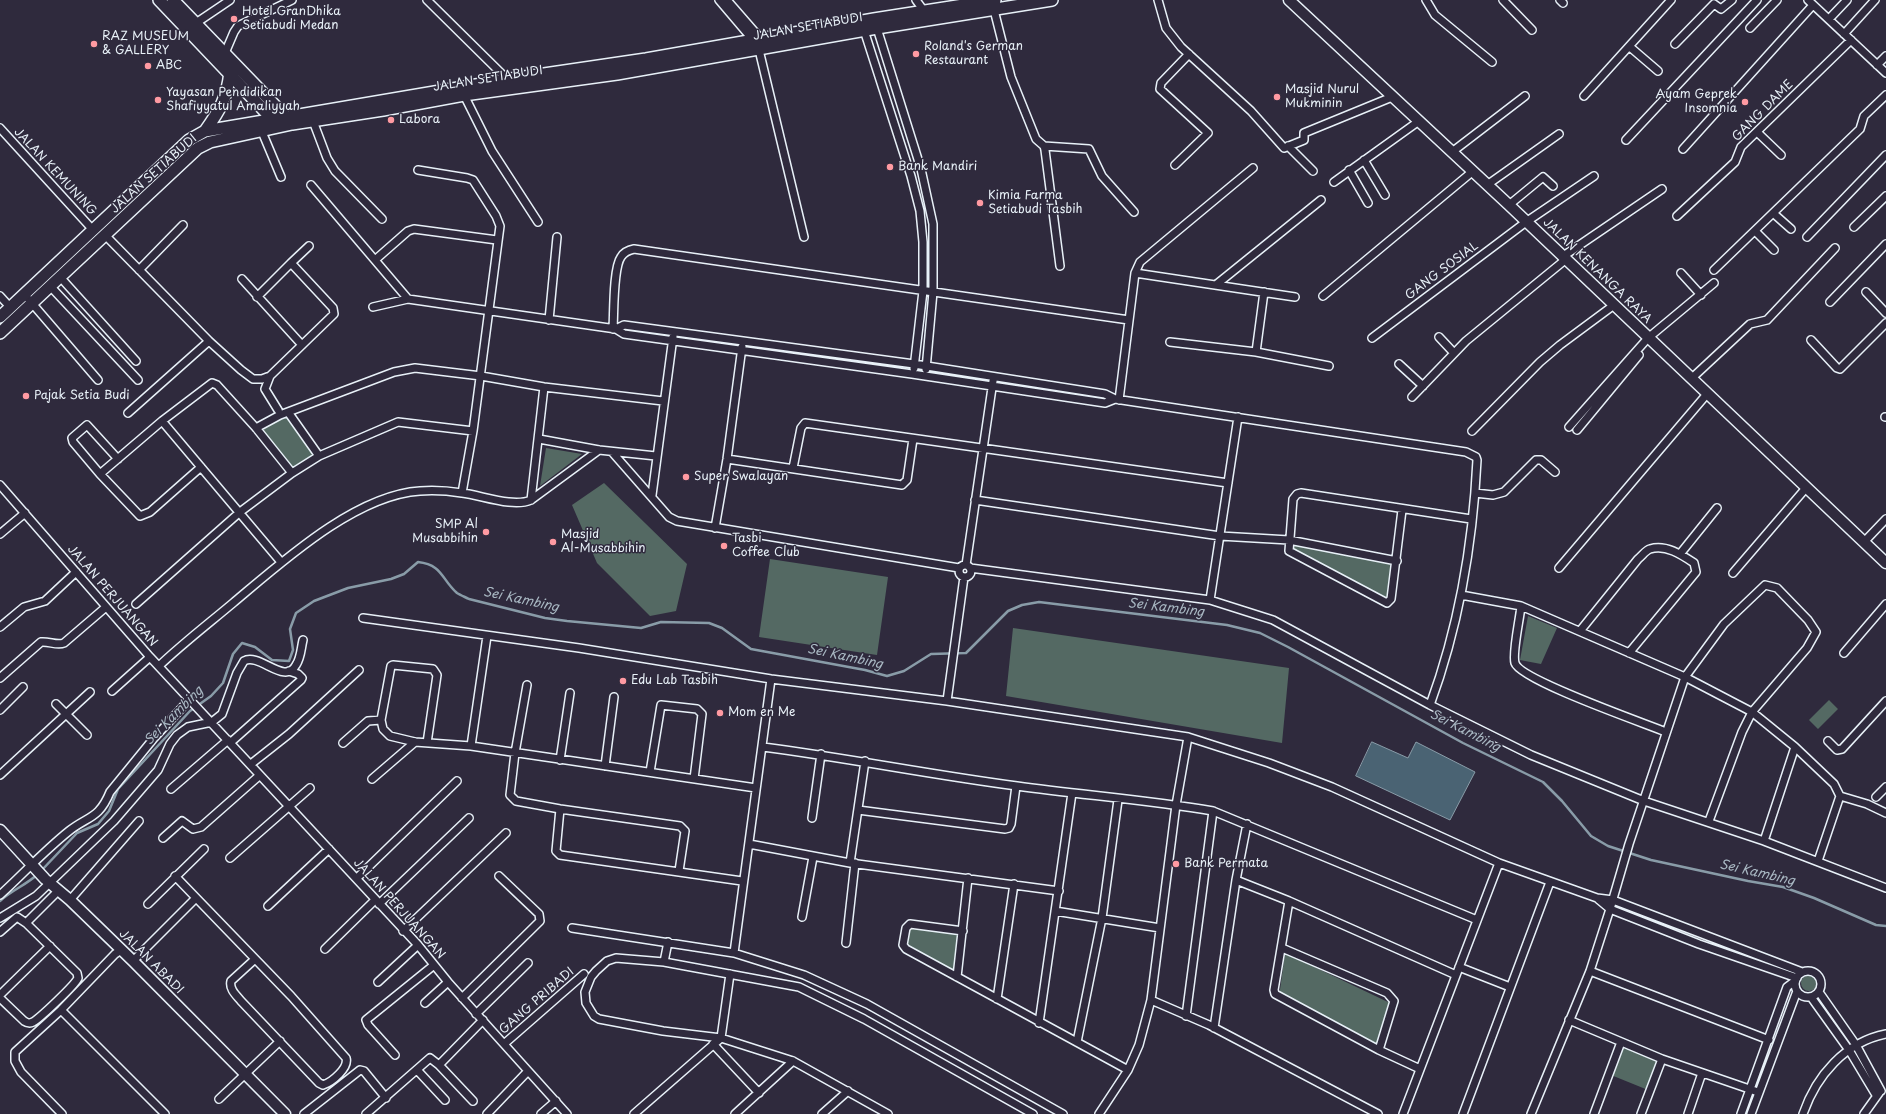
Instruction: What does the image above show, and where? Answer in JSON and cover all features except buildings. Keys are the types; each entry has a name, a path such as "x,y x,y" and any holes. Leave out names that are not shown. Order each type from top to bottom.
{"main road":[{"path":"159,0 230,72 282,121"},
{"path":"172,0 264,94 282,121"},
{"name":"JALAN SETIABUDI","path":"0,333 61,278 198,148 210,142 259,126 309,117 617,74 863,26 924,11 993,3 1052,0"},
{"name":"JALAN SETIABUDI","path":"876,23 993,3"},
{"name":"JALAN SETIABUDI","path":"309,117 507,80 646,59 759,46"},
{"path":"205,131 222,106 228,90 230,72"},
{"path":"264,94 287,109 309,117"},
{"name":"JALAN SETIABUDI","path":"0,316 189,140 205,131 259,126"}],"street":[{"path":"196,23 230,0"},
{"path":"225,53 238,26 292,0"},
{"path":"427,0 507,80"},
{"path":"719,0 759,46"},
{"path":"727,0 759,46 804,237"},
{"path":"916,0 924,11"},
{"path":"1158,0 1166,28 1188,54 1251,111 1285,148 1304,140 1304,133 1392,97"},
{"name":"JALAN KENANGA RAYA","path":"1289,0 1472,172 1487,184 1806,488 1886,562"},
{"path":"1426,0 1435,15 1492,62"},
{"path":"1503,0 1532,30"},
{"path":"1584,96 1630,47 1670,0"},
{"path":"1675,44 1714,4 1720,9 1732,0"},
{"path":"1626,140 1757,0"},
{"path":"1750,28 1777,0"},
{"path":"1829,19 1847,0"},
{"path":"1844,34 1875,0"},
{"path":"1683,149 1810,2 1886,73"},
{"path":"993,3 1011,77 1036,139 1044,146 1089,149 1102,176 1134,212"},
{"path":"876,23 921,169 933,224 934,292 926,376"},
{"path":"863,26 910,172 920,211 923,242 923,291 912,374"},
{"name":"GANG DAME","path":"1677,216 1735,162 1741,147 1851,40"},
{"path":"1630,47 1658,71"},
{"path":"1175,165 1208,133 1160,89 1161,83 1188,54"},
{"path":"1877,65 1886,56"},
{"path":"464,95 492,151 538,222"},
{"path":"1714,270 1860,130 1864,116 1886,95"},
{"path":"1452,152 1526,96"},
{"path":"309,117 323,149 335,171 382,219"},
{"path":"1334,182 1419,121"},
{"path":"259,126 280,177"},
{"name":"JALAN KEMUNING","path":"0,128 93,230"},
{"path":"1757,132 1781,155"},
{"path":"1487,184 1559,134"},
{"path":"900,141 911,138"},
{"path":"1044,146 1060,266"},
{"path":"1288,146 1313,171"},
{"path":"1807,237 1886,155"},
{"path":"1364,160 1385,195"},
{"path":"1117,400 1135,273 1142,260 1253,168"},
{"path":"910,172 921,169"},
{"path":"418,170 473,180 500,226 473,431 462,493"},
{"path":"1349,170 1368,203"},
{"path":"1324,296 1472,172"},
{"name":"GANG SOSIAL","path":"1372,338 1526,222 1594,176"},
{"path":"1509,205 1543,177 1553,186"},
{"path":"312,184 408,299"},
{"path":"1412,397 1466,340 1564,258 1662,189"},
{"path":"1854,227 1886,196"},
{"path":"1217,284 1321,200"},
{"path":"1773,213 1791,229"},
{"path":"139,270 183,224"},
{"path":"376,260 408,232 414,229 497,240"},
{"path":"1755,231 1774,250"},
{"path":"105,235 209,341 265,389 278,410"},
{"path":"549,320 557,237"},
{"path":"1830,302 1886,244"},
{"path":"257,297 309,246"},
{"path":"1692,378 1750,324 1767,320 1835,248"},
{"path":"614,329 617,268 620,258 628,251 634,249 1129,320"},
{"path":"253,379 262,379 270,376 333,316 333,308 291,263"},
{"path":"1135,273 1217,284 1295,297"},
{"path":"1681,273 1701,295"},
{"path":"61,278 136,361"},
{"path":"242,279 302,345"},
{"path":"1569,427 1650,340 1714,284"},
{"path":"51,287 138,380"},
{"path":"1256,352 1264,292"},
{"path":"1866,292 1886,313"},
{"path":"24,294 98,380"},
{"path":"0,296 10,307"},
{"path":"373,307 408,299 614,329 624,334 926,376 1105,403 1117,400"},
{"path":"1472,431 1540,362 1560,345 1614,305"},
{"path":"1811,340 1840,370 1886,323"},
{"path":"614,329 624,325 914,364 1105,394 1117,400 1466,452 1476,457 1477,460 1475,493 1461,595 1445,666 1430,705"},
{"path":"652,495 673,332"},
{"path":"1438,337 1454,353"},
{"path":"1577,430 1650,340"},
{"path":"128,413 209,341"},
{"path":"714,528 727,459 742,341"},
{"path":"1170,342 1256,352 1329,366"},
{"path":"1399,364 1423,386"},
{"path":"256,428 288,412 402,369 415,368 480,376 544,387 663,401"},
{"path":"265,389 270,376"},
{"path":"964,577 959,574 965,567 993,376"},
{"path":"100,474 162,421 210,383 214,383 256,428 292,473"},
{"path":"531,500 544,387"},
{"path":"1560,568 1707,394"},
{"path":"288,412 319,456"},
{"path":"1210,600 1238,417"},
{"path":"162,421 281,562"},
{"path":"136,604 240,512 292,473 319,456 398,422 473,431"},
{"path":"794,468 800,428 804,424 983,447 1228,483"},
{"path":"118,459 87,425 84,426 72,438 72,442 140,516 144,516 150,512 201,467"},
{"path":"539,439 612,452 656,456"},
{"path":"727,459 902,485 907,480 913,439"},
{"path":"159,666 281,562 337,523 381,499 421,491 462,493 494,500 525,502 531,500 599,450"},
{"path":"612,452 673,520 714,528 965,567 1210,600 1273,620 1430,705 1531,754 1644,801 1764,840 1886,888"},
{"path":"1475,493 1493,494 1504,492 1536,460 1541,460 1555,472"},
{"name":"JALAN PERJUANGAN","path":"1,488 25,513 150,657 192,700 229,742 357,878 377,902 418,945 476,1014 567,1114"},
{"path":"1733,573 1806,488"},
{"path":"1402,510 1397,561 1391,599 1387,603 1290,552 1288,549 1293,499 1296,494 1301,493 1402,510 1471,519"},
{"path":"975,500 1220,536 1289,540 1397,561"},
{"path":"1680,554 1717,508"},
{"path":"0,534 25,513"},
{"path":"1864,542 1886,519"},
{"path":"1580,631 1638,559 1649,549 1660,548 1680,554 1694,563 1696,572 1629,652"},
{"path":"964,577 969,576 965,567"},
{"path":"0,626 24,607 42,604 76,572"},
{"path":"947,701 964,577"},
{"path":"1531,1114 1590,971 1613,900 1624,859 1685,677 1724,624 1737,610 1765,585 1777,588 1808,620 1816,632 1807,648 1752,712 1742,732 1709,821"},
{"path":"1461,595 1521,606 1685,677 1752,712 1796,747 1834,784 1840,796 1818,861"},
{"path":"1844,653 1886,604"},
{"path":"1521,606 1515,654 1515,662 1518,669 1548,685 1666,732"},
{"path":"0,678 41,642 64,643 106,607"},
{"path":"363,618 579,648 771,679 947,701 1188,737 1270,762 1332,787 1498,863 1597,898 1613,900 1703,935 1798,977"},
{"path":"471,746 487,636"},
{"path":"289,671 296,665 303,640"},
{"path":"112,691 150,657"},
{"path":"0,918 36,896 48,881 114,821 158,770 170,744 177,735 191,726 211,721 224,711 242,663 252,659 282,671 289,671 300,675 302,680 171,789"},
{"path":"427,743 437,675 433,669 393,665 391,666 381,720 383,728 390,736 414,742 427,743 471,746 756,788"},
{"path":"250,764 289,734 359,670"},
{"path":"734,953 742,881 763,747 771,679"},
{"path":"527,685 515,753 510,794 512,798 516,801 560,809 682,826 685,831 679,871"},
{"path":"0,710 23,687"},
{"path":"0,774 90,692"},
{"path":"560,760 570,693"},
{"path":"605,766 614,697"},
{"path":"0,895 34,867 69,830 98,812 106,801 110,792 149,744 192,700"},
{"path":"1828,741 1838,750 1842,749 1886,701"},
{"path":"56,704 87,735"},
{"path":"650,772 661,705 697,710 702,714 694,778"},
{"path":"342,743 368,721 381,720"},
{"path":"1100,1114 1128,1070 1139,1045 1151,1000 1176,805 1188,737"},
{"path":"372,779 414,742"},
{"path":"763,747 821,754 1016,786 1118,800 1176,805 1213,811 1477,920"},
{"path":"1764,840 1796,747"},
{"path":"812,818 821,754"},
{"path":"846,943 852,863 858,810 866,761"},
{"path":"163,838 182,821 193,829 198,829 260,775"},
{"path":"357,878 457,781"},
{"path":"858,810 1005,829 1009,828 1011,824 1016,786"},
{"path":"1876,797 1886,787"},
{"path":"230,858 310,788"},
{"path":"1039,1023 1072,793"},
{"path":"1840,796 1867,804 1886,813"},
{"path":"1077,1042 1102,918 1118,800"},
{"path":"560,809 556,851 559,854 742,881"},
{"path":"1186,1016 1213,811"},
{"path":"325,949 470,818"},
{"path":"70,900 139,821"},
{"path":"1214,1028 1236,880 1247,824"},
{"path":"404,931 506,833"},
{"name":"JALAN ABADI","path":"1,834 48,881 70,900 133,961 284,1114"},
{"path":"749,844 852,863 1059,890"},
{"path":"148,904 204,849"},
{"path":"268,906 329,849"},
{"path":"802,917 813,857"},
{"path":"1403,1114 1498,863"},
{"path":"175,876 290,996 346,1058 347,1062 345,1068 327,1084 322,1085 241,1001 230,984 231,981 254,960"},
{"path":"462,998 540,921 539,914 499,876"},
{"path":"957,977 968,878"},
{"path":"1236,880 1289,900 1456,975"},
{"path":"1463,1114 1550,882"},
{"path":"997,999 1014,884"},
{"path":"26,923 59,890"},
{"path":"133,961 196,898"},
{"path":"1597,898 1610,909 1699,944 1798,977"},
{"path":"1289,900 1274,990 1275,994 1379,1050 1420,1069"},
{"path":"1055,911 1160,928"},
{"path":"0,932 17,917 26,923 50,946 78,976 77,981 45,1012 33,1022 28,1023 24,1021 0,997 50,946"},
{"path":"963,931 910,924 906,928 903,938 903,945 906,949 1039,1023 1128,1070"},
{"path":"572,928 734,953 804,975 867,1004 1063,1114"},
{"path":"1699,944 1703,935"},
{"path":"664,962 668,942"},
{"path":"378,982 418,945"},
{"path":"1282,948 1387,993 1393,998 1394,1001 1379,1050"},
{"path":"62,1114 21,1072 14,1061 15,1052 62,1010 115,954 121,950"},
{"path":"888,1114 793,1061 721,1038 663,1031 605,1021 594,1016 586,1003 585,992 591,977 607,961 616,958 664,962 799,987 864,1019 1033,1114"},
{"path":"476,1014 528,963"},
{"path":"396,1054 368,1025 366,1020 434,965"},
{"path":"1459,967 1510,987"},
{"path":"1590,971 1769,1040"},
{"path":"1741,1114 1787,987 1798,977 1811,971 1820,978 1821,985 1819,992 1811,997 1803,996 1797,991"},
{"name":"GANG PRIBADI","path":"504,1044 584,974"},
{"path":"634,1114 721,1038 730,974"},
{"path":"799,987 804,975"},
{"path":"1751,1114 1797,991 1798,977"},
{"path":"425,1002 448,982"},
{"path":"1819,992 1856,1045 1881,1092"},
{"path":"1811,997 1881,1092"},
{"path":"1151,1000 1214,1028 1378,1114"},
{"path":"62,1010 165,1114"},
{"path":"439,1064 483,1020"},
{"path":"1569,1020 1662,1059 1758,1092"},
{"path":"1803,1114 1808,1100 1826,1070 1856,1045 1886,1034"},
{"path":"219,1100 280,1041"},
{"path":"1594,1114 1622,1042"},
{"path":"713,1044 759,1093"},
{"path":"366,1114 418,1071 430,1058 439,1064 473,1101"},
{"path":"1642,1114 1662,1059"},
{"path":"734,1114 793,1061"},
{"path":"304,1114 360,1070 364,1071 386,1098"},
{"path":"418,1071 445,1100"},
{"path":"487,1114 528,1071"},
{"path":"1688,1114 1702,1073"},
{"path":"822,1114 848,1091"},
{"path":"1864,1114 1881,1092"},
{"path":"1019,1106 1026,1094"},
{"path":"541,1114 556,1101"}],"green space":[{"path":"287,414 317,455 293,472 261,431"},
{"path":"546,448 582,454 540,486"},
{"path":"604,483 687,564 676,611 650,616 597,563 572,505"},
{"path":"1290,541 1395,562 1388,602 1289,548"},
{"path":"770,559 888,577 877,655 759,637"},
{"path":"1528,616 1557,628 1541,664 1520,660"},
{"path":"1013,628 1289,668 1282,743 1006,696"},
{"path":"1829,700 1838,709 1818,729 1809,720"},
{"path":"910,925 961,931 957,977 907,948"},
{"path":"1285,953 1390,1003 1377,1047 1279,997"},
{"path":"1809,975 1815,977 1817,983 1815,989 1809,991 1803,989 1801,983 1803,977"},
{"path":"1623,1046 1658,1059 1648,1090 1611,1075"}],"water":[{"path":"1372,742 1408,758 1416,742 1475,772 1450,820 1356,776"}],"waterway":[{"name":"Sei Kambing","path":"41,871 77,833 98,824 109,811 118,789 190,711 211,696 223,683 233,654 242,643 255,647 272,660 289,661 293,650 290,629 296,613 314,601 348,588 391,579 404,574 418,562 437,569 457,593 469,599 545,618 641,628 661,622 709,623 722,628 751,649 865,670 887,676 904,671 931,654 966,653 1008,611 1022,605 1039,602 1227,625 1260,633 1463,743 1543,782 1562,801 1591,836 1608,846 1651,860 1783,887 1814,898 1876,925 1886,926"},
{"name":"Sei Kambing","path":"0,901 38,874"}],"place":[{"name":"Hotel GranDhika Setiabudi Medan","path":"234,19"},
{"name":"RAZ MUSEUM & GALLERY","path":"94,44"},
{"name":"Roland's German Restaurant","path":"916,54"},
{"name":"ABC","path":"148,66"},
{"name":"Masjid Nurul Mukminin","path":"1277,97"},
{"name":"Yayasan Pendidikan Shafiyyatul Amaliyyah","path":"158,100"},
{"name":"Ayam Geprek Insomnia","path":"1745,102"},
{"name":"Labora","path":"391,120"},
{"name":"Bank Mandiri","path":"890,167"},
{"name":"Kimia Farma Setiabudi Tasbih","path":"980,203"},
{"name":"Pajak Setia Budi","path":"26,396"},
{"name":"Super Swalayan","path":"686,477"},
{"name":"SMP Al Musabbihin","path":"486,532"},
{"name":"Masjid Al-Musabbihin","path":"553,542"},
{"name":"Tasbi Coffee Club","path":"724,546"},
{"name":"Edu Lab Tasbih","path":"623,681"},
{"name":"Mom en Me","path":"720,713"},
{"name":"Bank Permata","path":"1176,864"}]}
